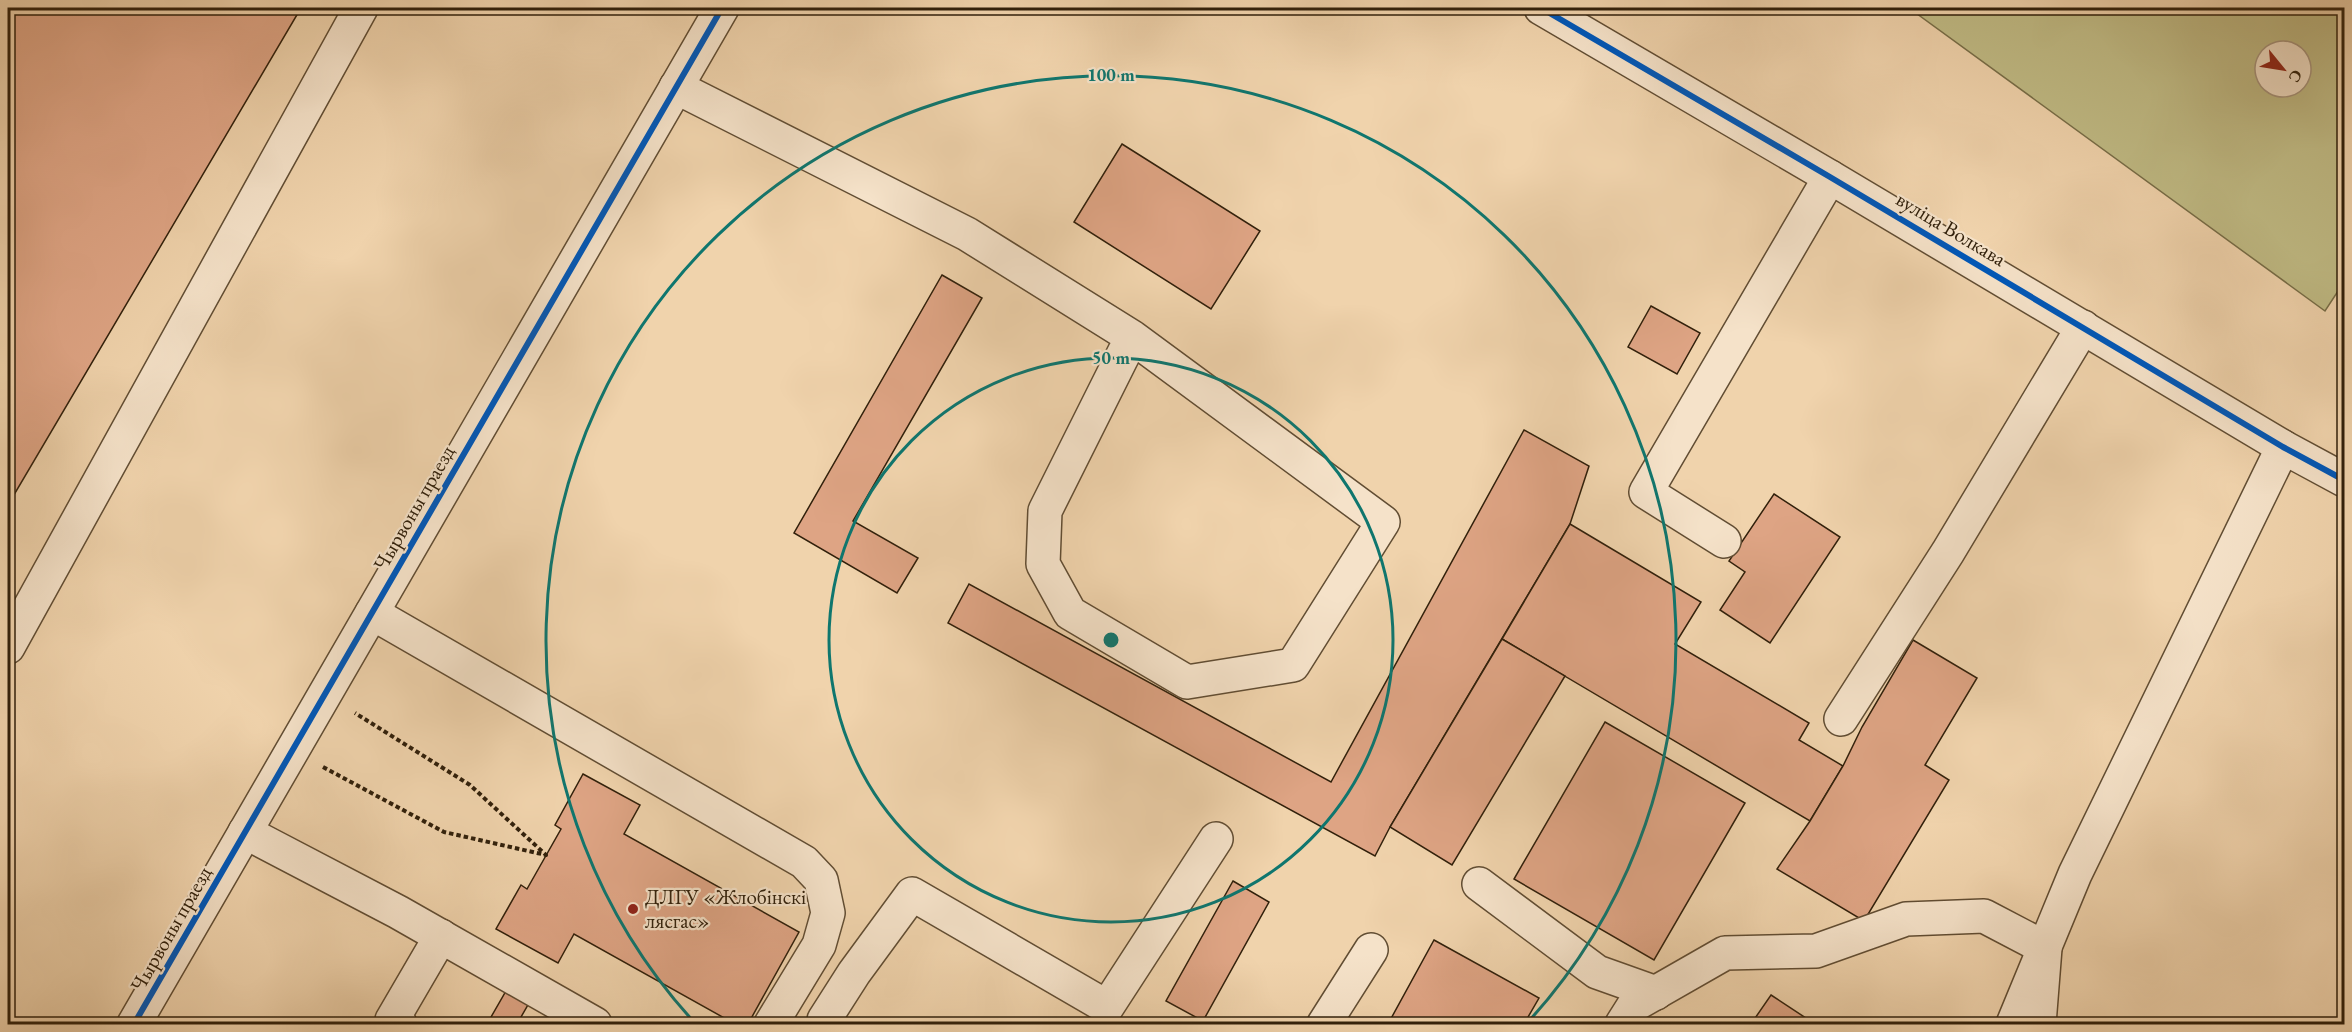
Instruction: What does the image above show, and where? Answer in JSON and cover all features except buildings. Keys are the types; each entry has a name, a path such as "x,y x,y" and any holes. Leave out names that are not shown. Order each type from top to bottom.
{"street":[{"path":"8,647 360,8"},
{"name":"Чырвоны праезд","path":"134,1024 722,8"},
{"name":"вуліца Волкава","path":"1541,8 2283,447 2344,480"},
{"path":"676,87 967,234 1132,337 1383,522 1293,665 1187,682 1070,613 1043,564 1045,511 1132,337"},
{"path":"1725,541 1646,492 1830,177"},
{"path":"1841,719 1947,552 2083,327"},
{"path":"2013,1024 2075,874 2283,447"},
{"path":"372,613 804,862 821,880 828,913 819,945 771,1024"},
{"path":"245,832 441,936 596,1024"},
{"path":"824,1024 824,1020 854,973 912,894 1107,1007 1216,839"},
{"path":"1479,884 1597,972 1656,993"},
{"path":"1622,1024 1634,1005 1725,953 1816,951 1906,919 1984,916 2045,948"},
{"path":"400,1024 392,1020 441,936"},
{"path":"2039,1024 2045,948"},
{"path":"1324,1024 1371,950"}],"path":[{"path":"320,765 444,832 546,855 470,786 352,711"}],"shaded area":[{"path":"1909,8 2344,8 2344,282 2325,311"}],"cycle path":[{"path":"134,1024 722,8"},
{"path":"1541,8 2283,447 2344,480"}],"place":[{"name":"ДЛГУ «Жлобінскі лясгас»","path":"633,909"}]}
